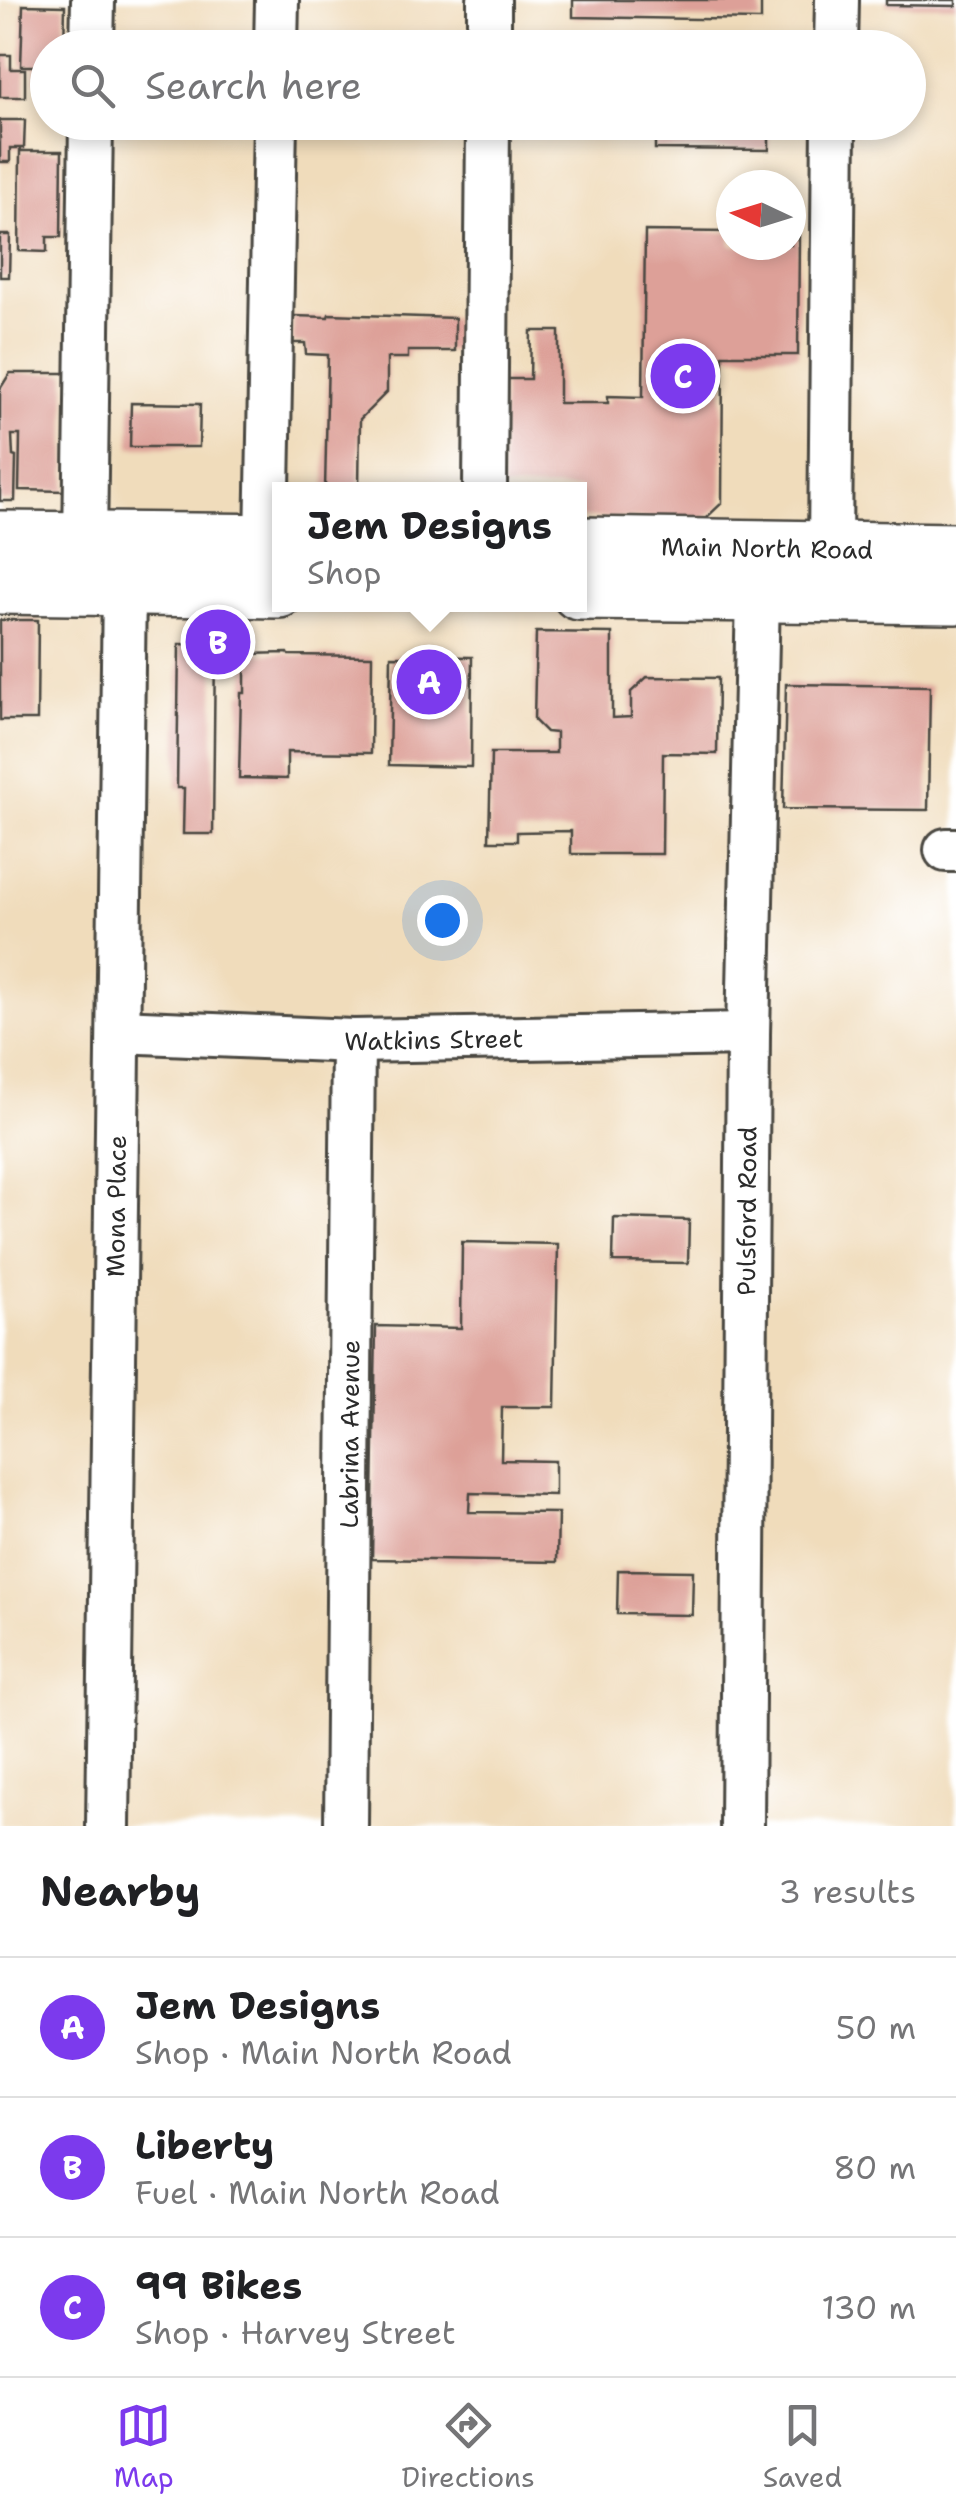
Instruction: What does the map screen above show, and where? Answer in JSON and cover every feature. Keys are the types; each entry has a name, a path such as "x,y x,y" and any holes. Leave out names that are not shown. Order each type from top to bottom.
{"highway":[{"path":"0,540 85,542 272,566"},
{"name":"Main North Road","path":"587,546 758,571"},
{"name":"Main North Road","path":"587,591 758,571 829,571 956,551"},
{"path":"0,586 124,588 272,566"},
{"name":"Main North Road","path":"829,571 956,596"}],"street":[{"path":"92,30 93,0"},
{"path":"276,30 277,0"},
{"path":"488,30 489,0"},
{"path":"836,30 837,0"},
{"path":"85,542 91,140"},
{"path":"273,482 275,140"},
{"path":"485,482 488,140"},
{"path":"829,571 834,140"},
{"name":"Pulsford Road","path":"742,1826 748,1034 758,571"},
{"name":"Mona Place","path":"108,1826 124,588"},
{"name":"Watkins Street","path":"119,1031 353,1042 748,1034"},
{"name":"Labrina Avenue","path":"346,1826 353,1042"}],"building":[{"path":"573,0 761,0 761,20 573,17"},
{"path":"886,0 956,0 956,6 886,5"},
{"path":"23,5 65,6 64,30 30,30 30,66 21,66"},
{"path":"0,55 11,55 11,69 25,69 25,97 0,97"},
{"path":"0,120 25,120 24,148 10,148 10,162 0,162"},
{"path":"655,140 769,140 769,150 655,149"},
{"path":"20,151 62,151 61,237 47,237 47,252 19,251"},
{"path":"645,231 716,232 716,260 799,260 798,355 723,355 722,503 705,519 587,518 587,482 502,482 503,379 530,379 531,331 559,331 559,403 608,403 608,396 643,397"},
{"path":"0,235 10,235 9,277 0,277"},
{"path":"329,314 455,318 455,351 408,351 408,358 387,358 387,392 360,419 359,482 325,482 328,355 306,354 305,343 293,343 293,316"},
{"path":"10,373 66,373 66,491 19,490 20,435 12,435 15,501 0,501 0,389"},
{"path":"131,403 200,404 199,447 130,447"},
{"path":"0,620 38,620 37,720 0,720"},
{"path":"536,632 612,633 612,718 631,717 631,692 647,677 718,678 717,754 663,753 662,854 571,854 571,831 517,832 517,841 489,841 491,753 556,753 556,733 546,732 534,720"},
{"path":"179,644 215,645 213,834 183,834 184,788 177,788"},
{"path":"245,654 372,656 371,753 287,752 287,779 239,778"},
{"path":"391,656 472,657 471,767 389,765"},
{"path":"786,684 930,686 928,810 783,809"},
{"path":"614,1218 689,1220 688,1263 613,1262"},
{"path":"462,1242 558,1244 555,1407 502,1407 501,1460 555,1461 555,1495 470,1493 469,1512 558,1513 557,1562 372,1559 376,1326 461,1328"},
{"path":"618,1570 693,1571 692,1615 617,1614"}],"place":[{"name":"99 Bikes","path":"683,376"},
{"name":"Liberty","path":"218,642"},
{"name":"Jem Designs","path":"429,682"}]}
